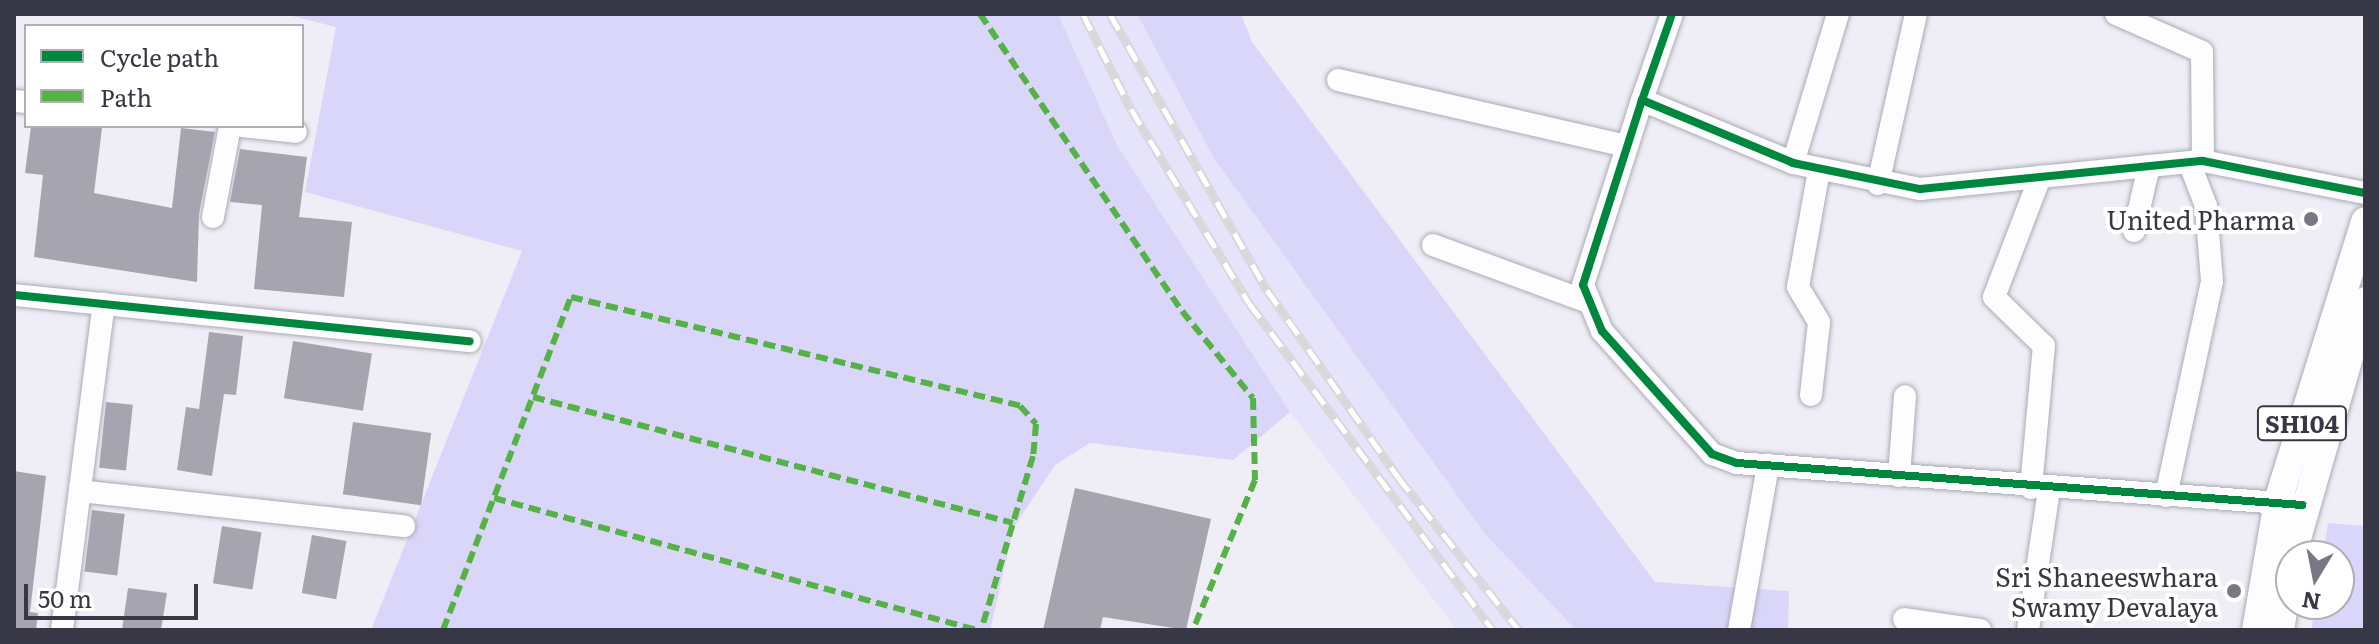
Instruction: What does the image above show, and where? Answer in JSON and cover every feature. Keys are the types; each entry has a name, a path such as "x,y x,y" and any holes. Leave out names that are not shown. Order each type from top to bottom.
{"main road":[{"name":"SH104","path":"2256,630 2365,221"},
{"name":"SH104","path":"2291,540 2290,503 2365,301"}],"street":[{"path":"1672,14 1583,285 1602,331 1700,444 1737,463 2040,488 2290,503"},
{"path":"1793,163 1838,14"},
{"path":"1878,184 1916,14"},
{"path":"2116,14 2202,52 2196,162 2206,206 2212,281 2166,496"},
{"path":"1338,80 1627,146"},
{"path":"1642,100 1793,163 1878,184 1920,189 2196,162 2365,193"},
{"path":"213,217 230,128"},
{"path":"260,128 296,132"},
{"path":"2134,231 2149,166"},
{"path":"1811,395 1819,322 1798,287 1819,170"},
{"path":"2028,630 2040,488 2044,346 1994,297 2040,177"},
{"path":"1433,245 1588,302"},
{"path":"14,295 470,341"},
{"path":"62,630 104,304"},
{"path":"1899,476 1905,396"},
{"path":"1739,630 1768,465"},
{"path":"80,491 404,526"},
{"path":"1904,619 1980,630"}],"shaded area":[{"path":"284,14 1058,14 1117,145 1290,412 1233,460 1090,443 1055,465 1014,527 990,630 371,630 522,251 305,192 336,27"},
{"path":"1058,14 1137,14 1213,157 1576,630 1457,630 1290,412 1117,145"},
{"path":"1137,14 1241,14 1252,42 1655,582 1789,591 1788,630 1576,630 1485,534 1213,157"},
{"path":"2328,523 2365,526 2365,630 2311,630 2313,620 2355,620 2355,540 2325,540"}],"building":[{"path":"31,128 102,128 94,193 172,208 181,128 215,132 199,214 197,282 34,257 43,175 25,173"},
{"path":"240,149 307,157 299,217 352,222 344,297 254,289 262,205 230,202"},
{"path":"209,332 243,336 236,395 224,394 212,476 177,470 186,407 199,409"},
{"path":"293,341 372,354 363,411 284,398"},
{"path":"106,402 133,405 126,470 99,468"},
{"path":"353,422 431,433 421,505 343,494"},
{"path":"14,471 46,476 30,612 38,613 36,630 14,630"},
{"path":"1075,488 1211,519 1186,630 1103,617 1100,630 1043,630"},
{"path":"92,510 125,514 117,576 84,572"},
{"path":"222,526 262,532 252,590 213,583"},
{"path":"312,535 346,541 336,599 302,593"},
{"path":"128,588 167,593 161,630 122,630"}],"railway":[{"path":"1083,14 1131,109 1249,303 1493,630"},
{"path":"1110,14 1267,290 1398,477 1519,630"}],"marked path":[{"path":"980,14 1182,311 1253,398 1255,480 1193,630"},
{"path":"443,630 571,297 1020,406 1036,424 1033,456 981,630"},
{"path":"533,397 1013,523"},
{"path":"494,498 976,630"}],"cycle path":[{"path":"1672,14 1642,100 1793,163 1920,189 2203,161 2365,193"},
{"path":"1642,100 1583,285 1602,331 1712,454 1737,463 2302,505"},
{"path":"14,295 470,341"}],"place":[{"name":"United Pharma","path":"2311,219"},
{"name":"Sri Shaneeswhara Swamy Devalaya","path":"2234,591"}]}
